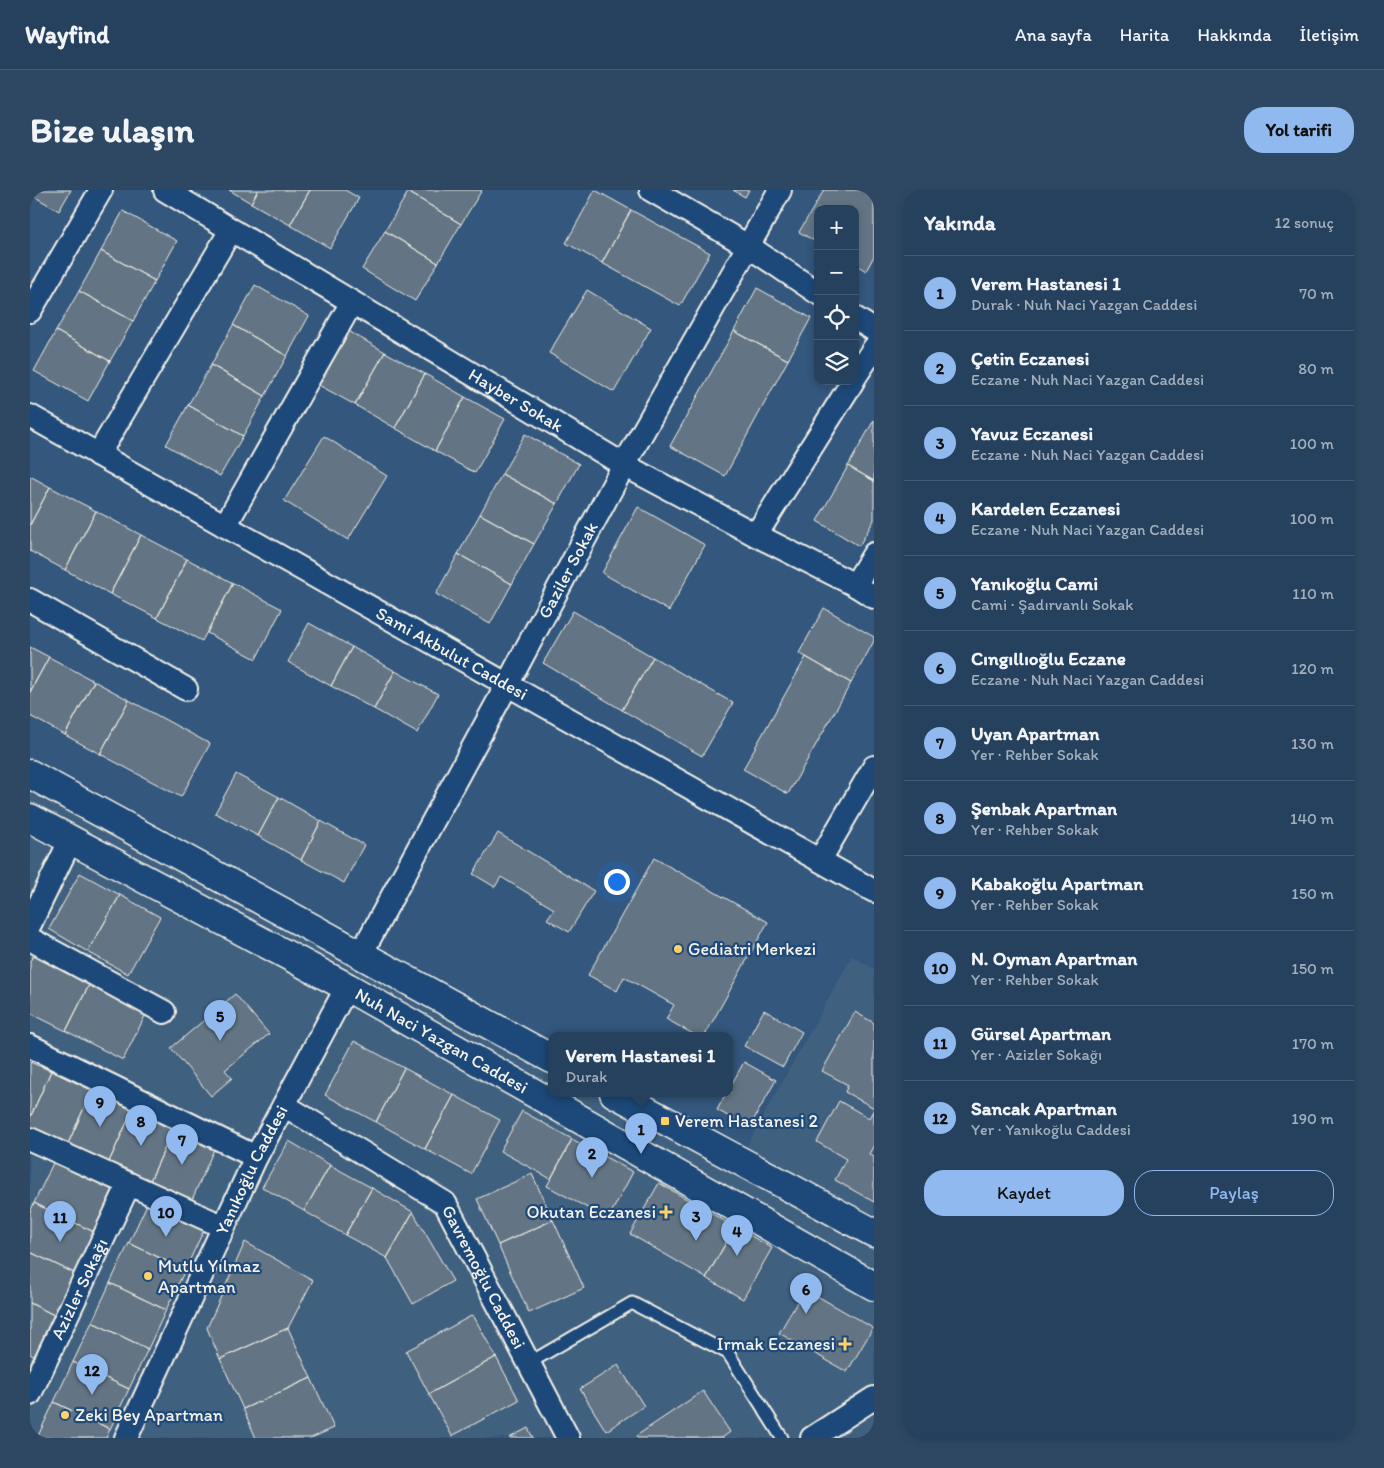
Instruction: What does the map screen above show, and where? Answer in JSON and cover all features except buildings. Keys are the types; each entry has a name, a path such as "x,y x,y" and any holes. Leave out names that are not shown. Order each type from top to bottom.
{"main road":[{"name":"Nuh Naci Yazgan Caddesi","path":"30,774 548,1057"},
{"name":"Nuh Naci Yazgan Caddesi","path":"30,818 346,987 874,1286"},
{"path":"621,1097 874,1233"}],"street":[{"path":"31,305 101,190"},
{"name":"Hayber Sokak","path":"165,190 624,465 865,591"},
{"path":"651,190 748,246 814,290"},
{"name":"Gaziler Sokak","path":"361,954 624,465 780,190"},
{"path":"98,454 231,230"},
{"path":"225,526 352,302"},
{"path":"859,321 874,330"},
{"path":"859,372 874,348"},
{"path":"756,535 850,385"},
{"name":"Sami Akbulut Caddesi","path":"30,416 874,891"},
{"path":"865,591 874,554"},
{"path":"30,600 186,689"},
{"path":"820,860 874,767"},
{"path":"30,924 71,839"},
{"path":"30,939 164,1012"},
{"name":"Yanıkoğlu Caddesi","path":"126,1438 256,1157 346,987"},
{"path":"30,1046 256,1157"},
{"name":"Gavremoğlu Caddesi","path":"284,1105 444,1203 568,1438"},
{"path":"30,1139 224,1226"},
{"name":"Azizler Sokağı","path":"30,1394 129,1184"},
{"path":"812,1438 874,1398"}],"lane":[{"path":"529,1363 632,1303 728,1353 782,1438"}],"shaded area":[{"path":"30,788 548,1068 548,1097 601,1097 734,1169 852,956 874,969 874,1438 30,1438"}],"place":[{"name":"Gediatri Merkezi","path":"678,949"},
{"name":"Yanıkoğlu Cami","path":"220,1041"},
{"name":"Verem Hastanesi 2","path":"665,1121"},
{"name":"Kabakoğlu Apartman","path":"100,1127"},
{"name":"Şenbak Apartman","path":"141,1146"},
{"name":"Verem Hastanesi 1","path":"641,1154"},
{"name":"Uyan Apartman","path":"182,1165"},
{"name":"Çetin Eczanesi","path":"592,1178"},
{"name":"Okutan Eczanesi","path":"666,1212"},
{"name":"N. Oyman Apartman","path":"166,1237"},
{"name":"Yavuz Eczanesi","path":"696,1241"},
{"name":"Gürsel Apartman","path":"60,1242"},
{"name":"Kardelen Eczanesi","path":"737,1256"},
{"name":"Mutlu Yılmaz Apartman","path":"148,1276"},
{"name":"Cıngıllıoğlu Eczane","path":"806,1314"},
{"name":"Irmak Eczanesi","path":"845,1344"},
{"name":"Sancak Apartman","path":"92,1395"},
{"name":"Zeki Bey Apartman","path":"65,1415"}]}
